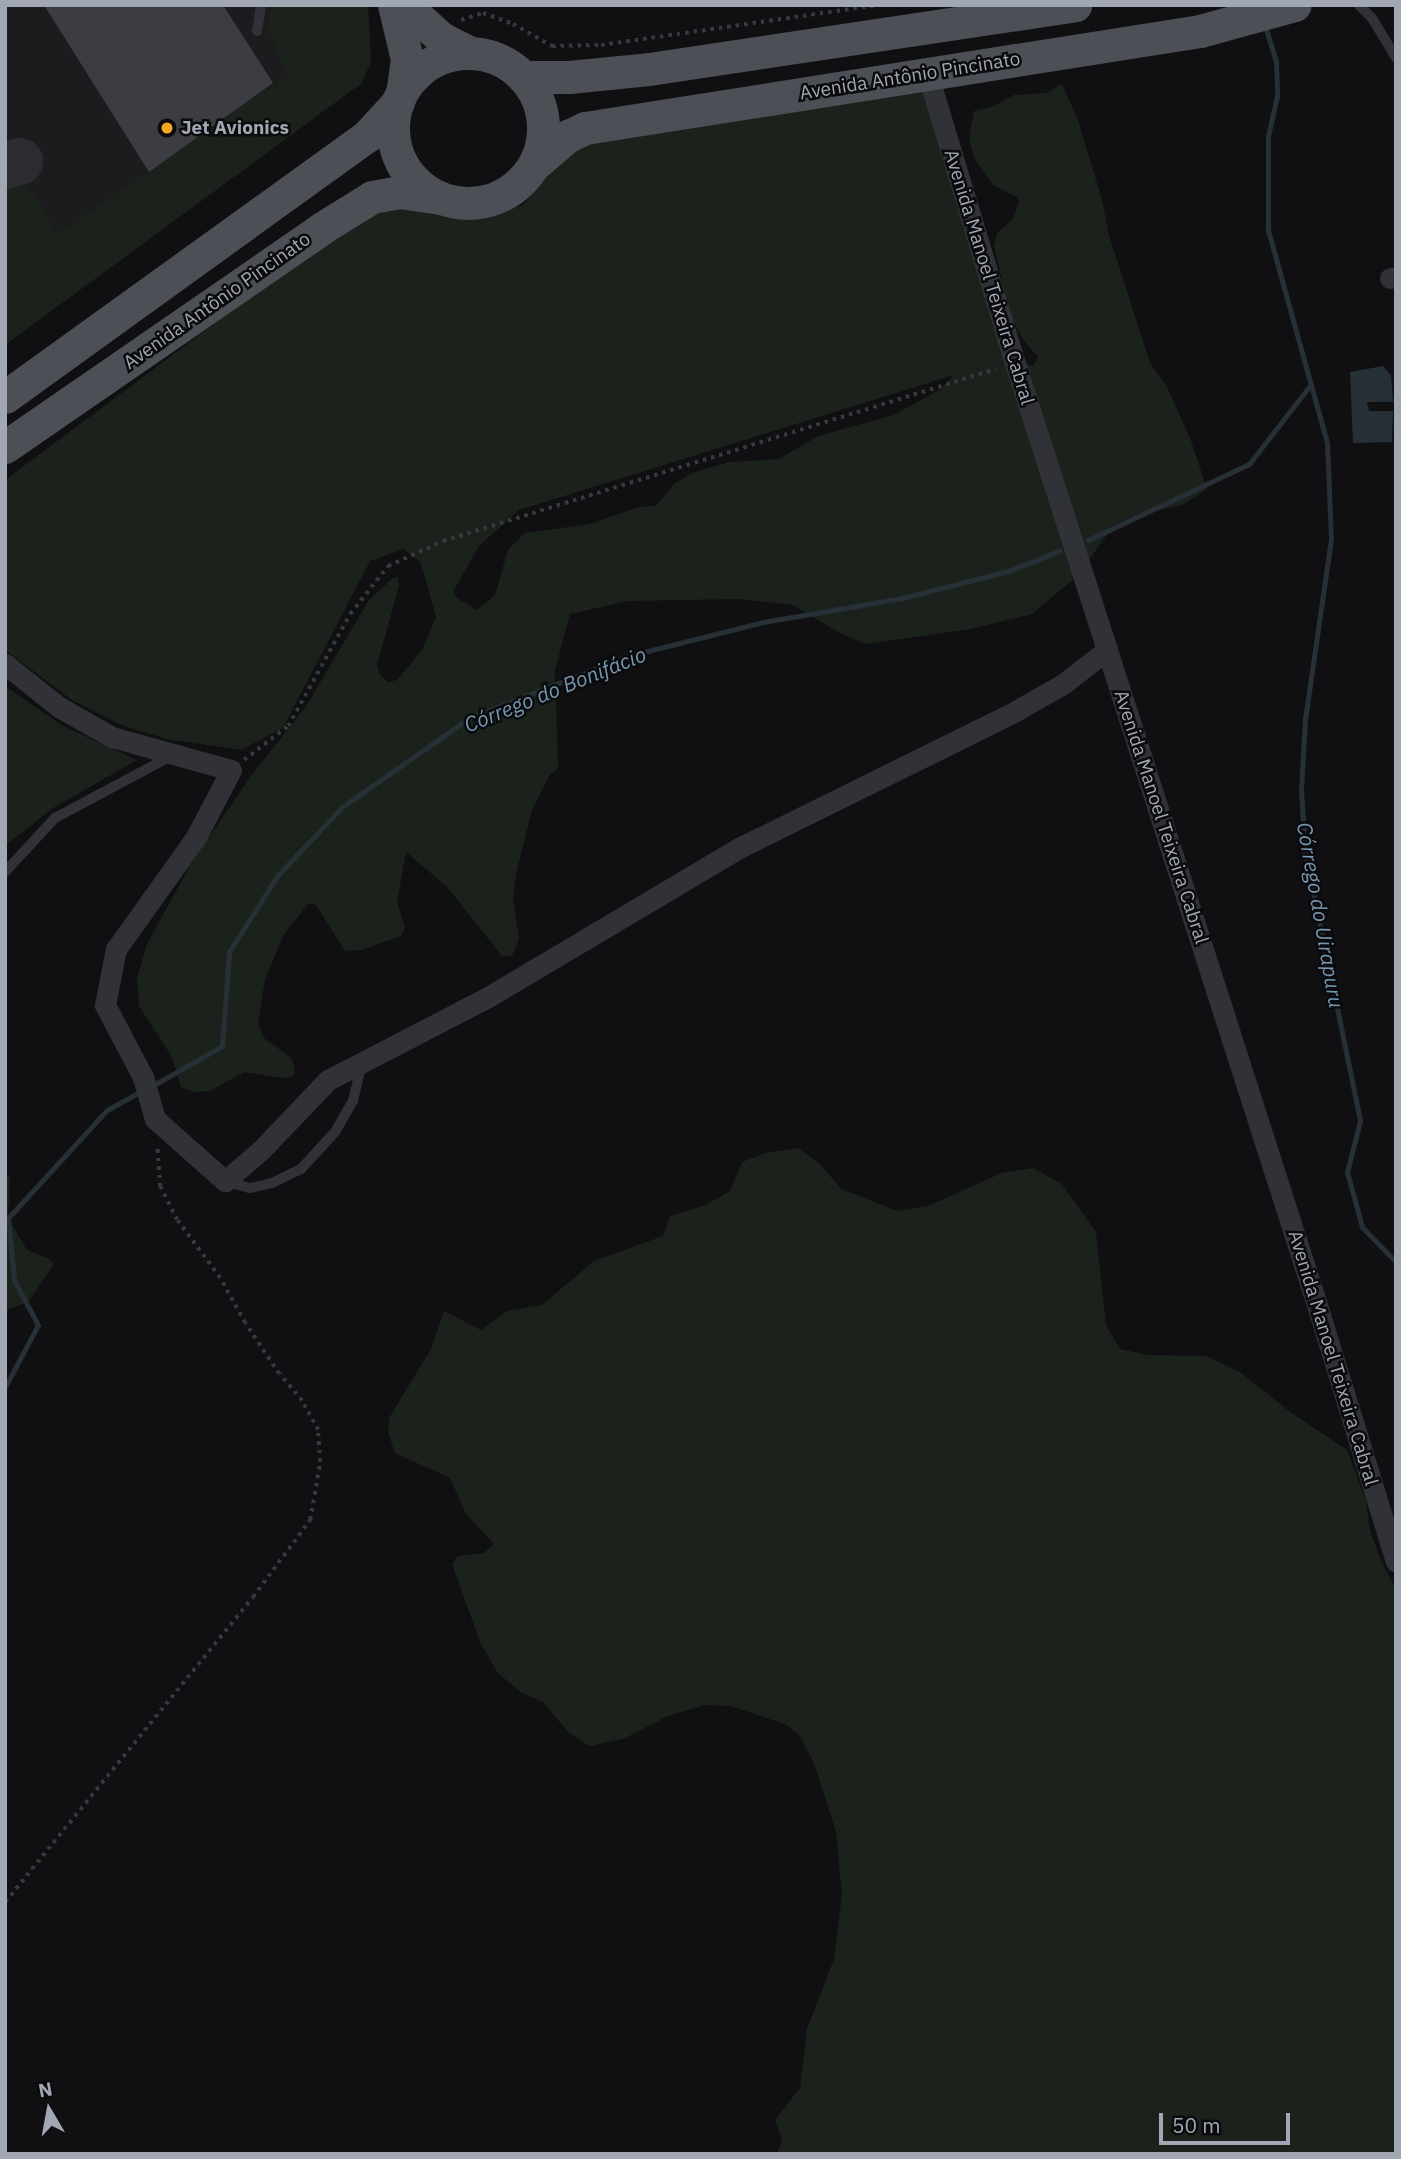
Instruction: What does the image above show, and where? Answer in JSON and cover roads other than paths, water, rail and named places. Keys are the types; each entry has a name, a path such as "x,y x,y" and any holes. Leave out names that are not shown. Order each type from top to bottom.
{"main road":[{"name":"Avenida Antônio Pincinato","path":"394,5 407,60 393,125 396,148 405,169 421,187 442,198"},
{"path":"405,5 430,29 470,52 509,64 525,77 569,77 649,69 881,20 1075,5"},
{"name":"Avenida Antônio Pincinato","path":"5,447 322,228 372,197 399,192 462,203 484,202 504,194 521,182 534,165 568,136 585,128 1200,31 1296,5"},
{"path":"881,20 914,49 927,72"},
{"path":"5,397 366,136 416,74 432,62 450,55 470,52"},
{"name":"Avenida Antônio Pincinato","path":"525,77 538,97 544,120 543,143 534,165"}],"street":[{"name":"Avenida Manoel Teixeira Cabral","path":"927,72 1015,363 1396,1562"},
{"path":"5,664 59,707 112,737 231,770 196,837 116,949 105,1005 143,1077 152,1110 225,1181 261,1150 328,1080 499,990 741,846 1014,712 1063,684 1107,650"}],"lane":[{"path":"257,31 261,5"},
{"path":"1359,5 1372,18 1396,58"},
{"path":"5,872 55,818 173,755"},
{"path":"225,1181 250,1188 272,1183 301,1169 335,1132 353,1101 362,1063"}],"waterway":[{"name":"Córrego do Uirapuru","path":"1266,29 1276,61 1277,96 1268,136 1268,230 1327,443 1331,539 1305,720 1301,789 1305,852 1360,1121 1347,1172 1362,1227 1396,1262"},
{"path":"1088,540 1249,464 1311,384"},
{"name":"Córrego do Bonifácio","path":"152,1086 222,1046 229,952 277,876 342,807 469,718 628,656 763,622 903,598 1011,570 1059,551"},
{"name":"Córrego do Bonifácio","path":"5,1387 38,1325 14,1280 8,1218 107,1110 143,1090"}],"place":[{"name":"Jet Avionics","path":"167,128"}]}
